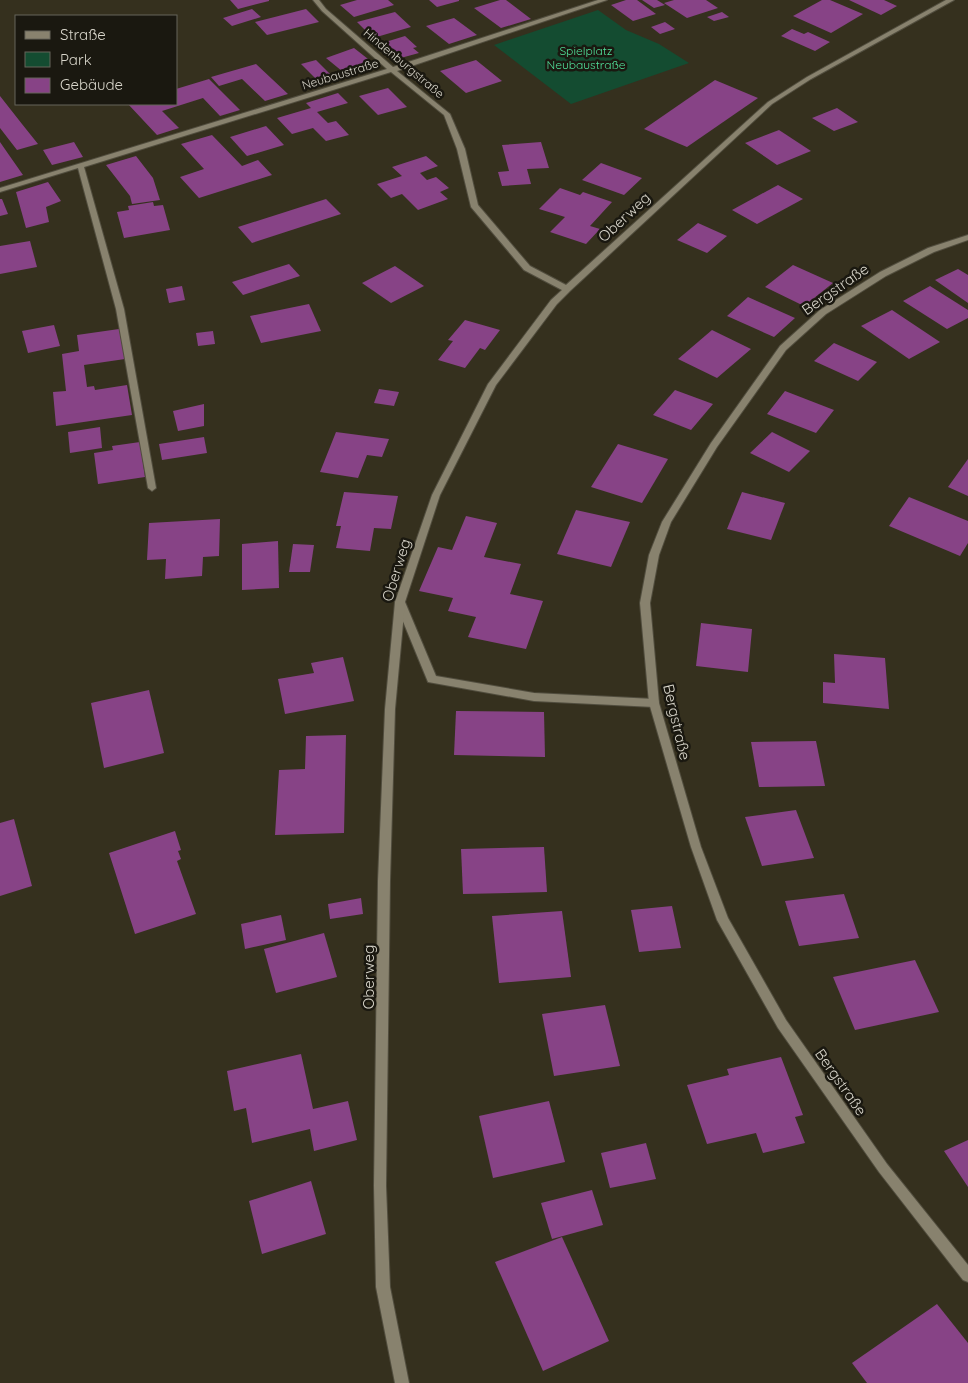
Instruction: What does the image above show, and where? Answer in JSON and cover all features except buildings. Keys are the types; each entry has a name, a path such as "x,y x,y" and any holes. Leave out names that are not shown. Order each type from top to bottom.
{"street":[{"name":"Hindenburgstraße","path":"316,0 324,10 392,70 447,114 461,149 474,205 527,268 567,290"},
{"name":"Neubaustraße","path":"0,190 392,70 604,0"},
{"name":"Oberweg","path":"402,1383 383,1287 380,1186 384,881 390,709 400,602 436,495 492,384 554,302 770,103 809,78 951,0"},
{"path":"80,167 120,309 152,488"},
{"name":"Bergstraße","path":"968,237 931,250 891,270 823,312 783,348 714,445 667,522 654,555 645,603 654,703 696,847 723,920 782,1024 883,1168 968,1275"},
{"path":"400,602 432,680 534,697 654,703"}],"green space":[{"name":"Spielplatz Neubaustraße","path":"598,10 626,30 659,44 689,63 571,104 494,45"}]}
